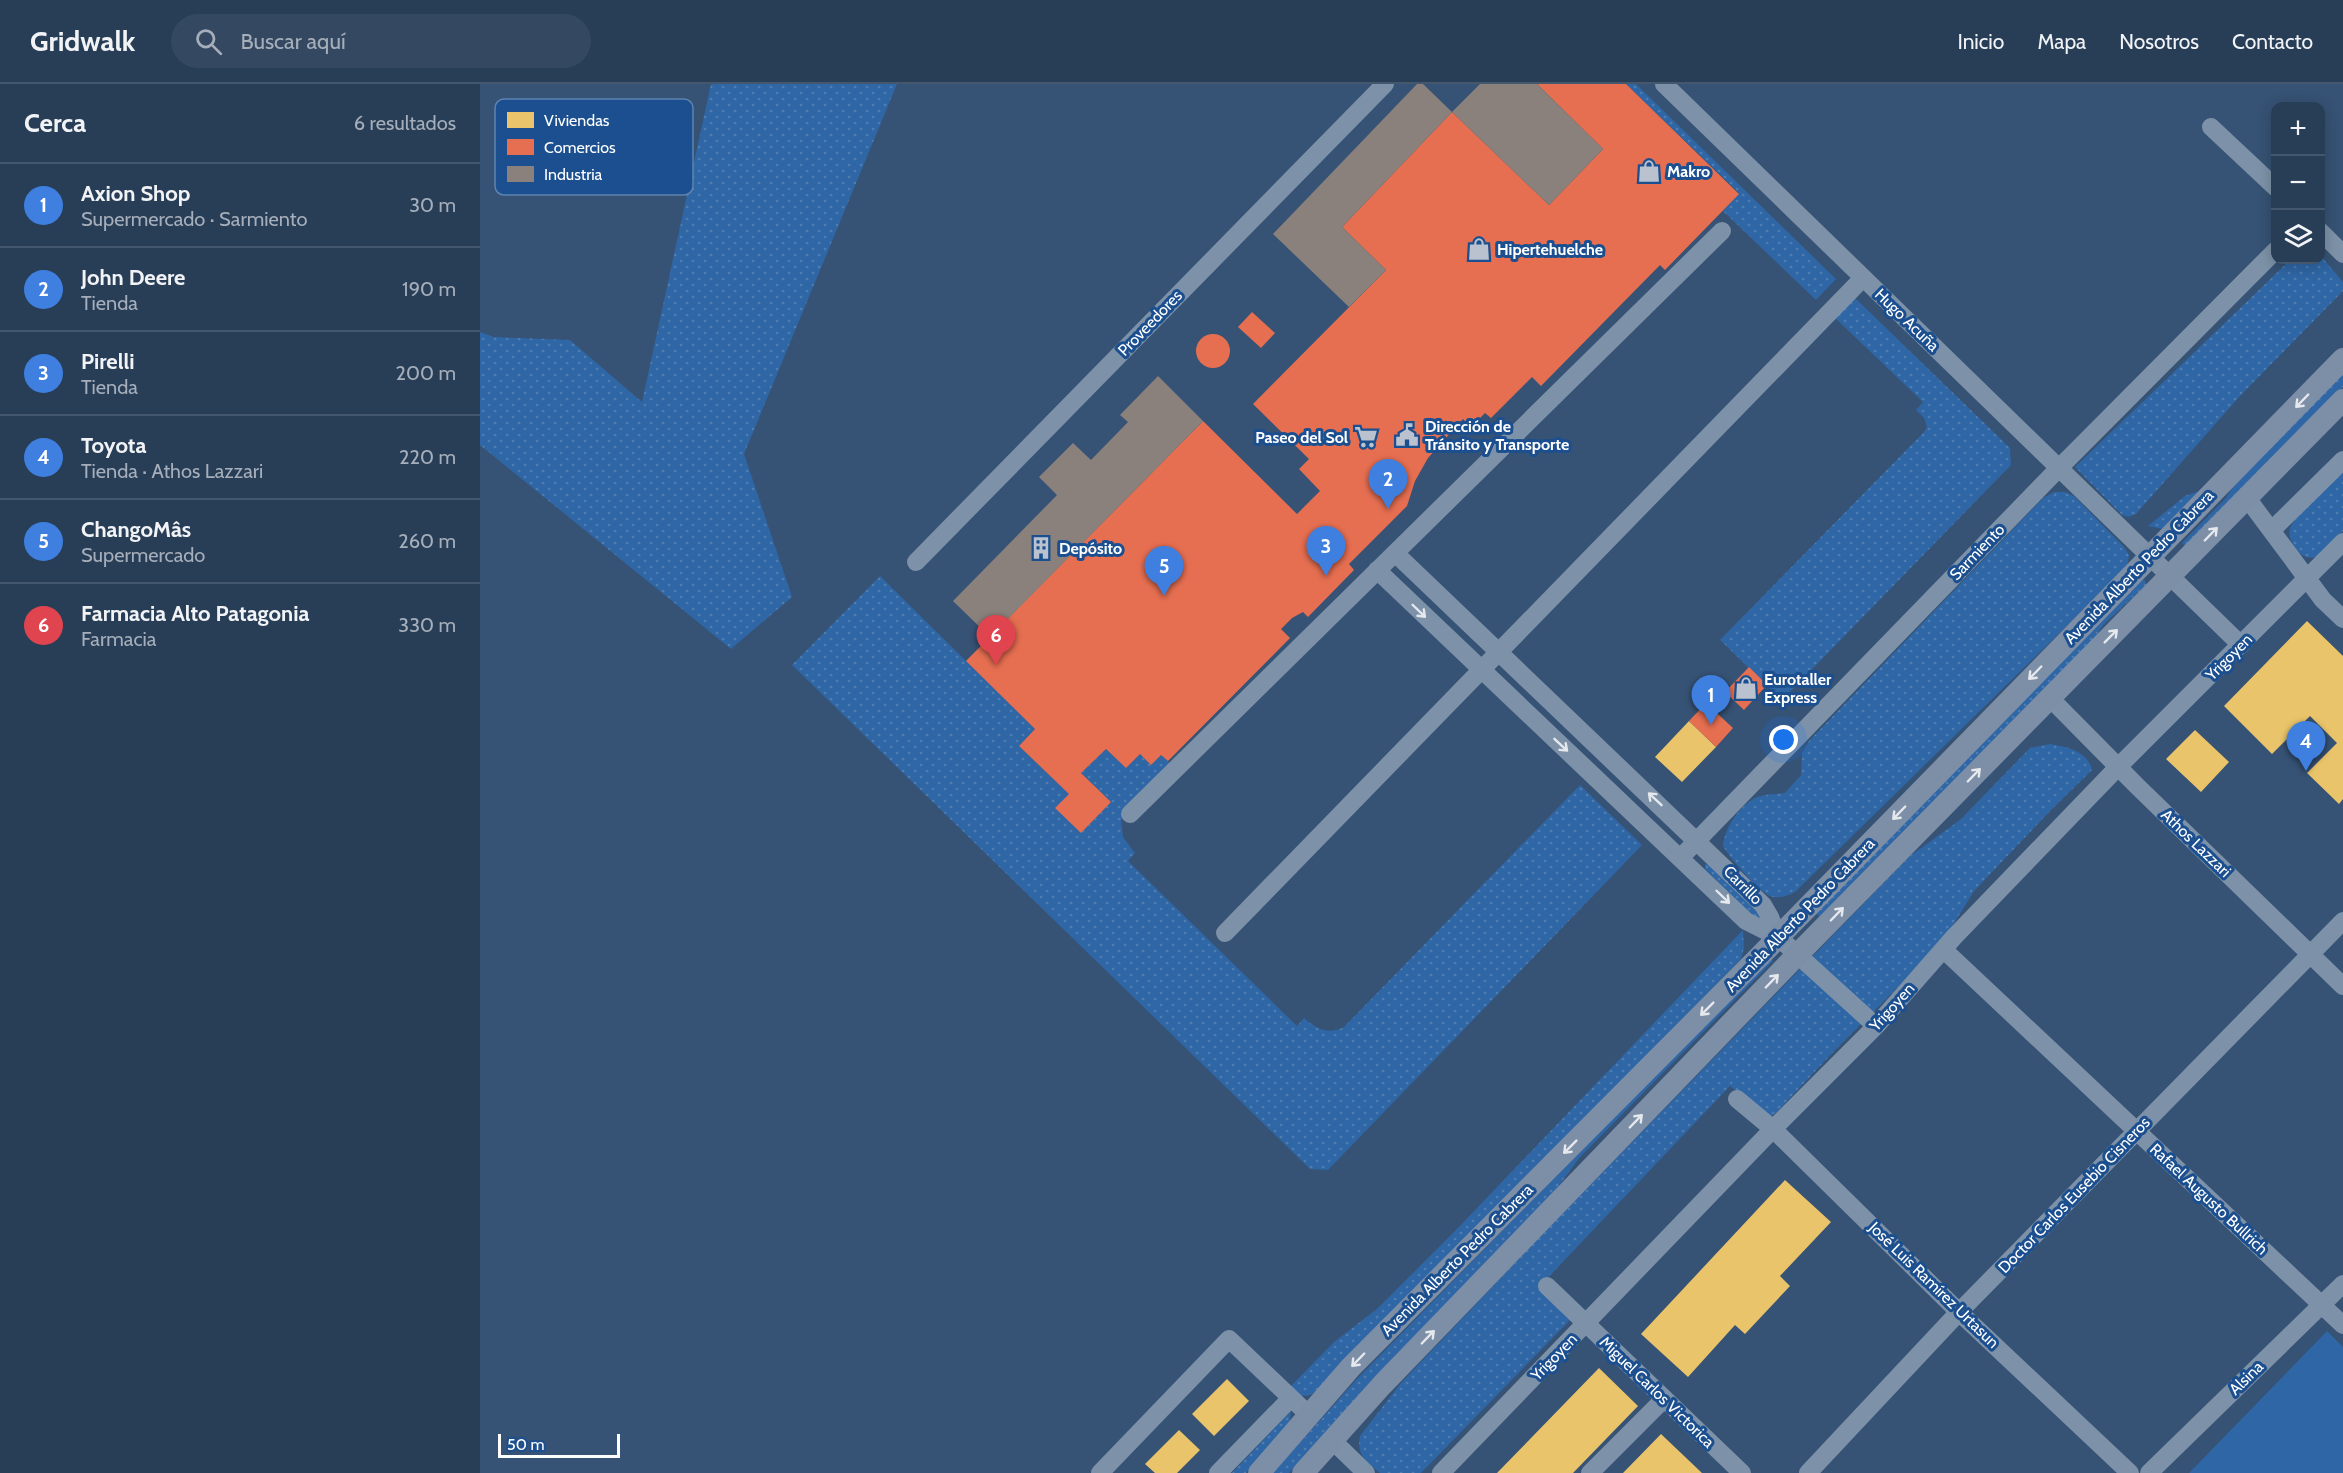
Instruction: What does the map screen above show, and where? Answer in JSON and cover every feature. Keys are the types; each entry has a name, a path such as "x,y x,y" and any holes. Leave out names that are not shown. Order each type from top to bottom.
{"main road":[{"name":"Avenida Alberto Pedro Cabrera","path":"1259,1473 1373,1345 1778,937 2343,359"},
{"name":"Avenida Alberto Pedro Cabrera","path":"1303,1473 1388,1378 1796,956 2343,400"}],"street":[{"name":"Proveedores","path":"916,562 1385,84"},
{"name":"Hugo Acuña","path":"1664,84 2241,645"},
{"path":"2211,127 2271,183"},
{"path":"1130,814 1722,231"},
{"path":"2325,235 2341,249"},
{"name":"Sarmiento","path":"1681,856 2059,468 2271,255"},
{"path":"1222,930 1860,275"},
{"path":"2272,530 2343,459"},
{"path":"2247,498 2307,579 2343,619"},
{"name":"Yrigoyen","path":"1442,1473 1773,1129 1876,1026 1944,950 2118,767 2343,543"},
{"name":"Carrillo","path":"1395,553 1697,839 1763,904 1778,937 1796,956 1876,1026"},
{"name":"Carrillo","path":"1377,570 1681,856 1746,921 1778,937"},
{"name":"Athos Lazzari","path":"2050,698 2343,986"},
{"name":"Doctor Carlos Eusebio Cisneros","path":"1808,1473 1959,1312 2343,921"},
{"name":"Rafael Augusto Bullrich","path":"1944,950 2343,1325"},
{"name":"José Luis Ramírez Urtasun","path":"1737,1099 1773,1129 1959,1312 2130,1473"},
{"name":"Alsina","path":"2149,1473 2343,1284"},
{"name":"Miguel Carlos Victorica","path":"1547,1286 1742,1473"},
{"path":"1100,1473 1230,1339 1309,1415"},
{"path":"1218,1473 1291,1398"},
{"path":"1590,1473 1664,1399"},
{"path":"1332,1440 1366,1473"}],"shaded area":[{"path":"711,84 897,84 744,454 792,597 731,649 480,445 480,332 494,337 570,340 642,402 687,195 693,195 693,167"},
{"path":"1626,84 1636,84 1836,279 1816,300 1723,211 1739,193"},
{"path":"2325,261 2343,282 2343,291 2240,396 2136,514 2128,517 2122,515 2075,467 2286,264 2325,264"},
{"path":"1853,296 2010,448 2011,465 1782,700 1720,640 1927,427 1924,418 1916,410 1923,402 1833,316"},
{"path":"2343,368 2343,387 2185,546 2182,543 2225,499 2248,464"},
{"path":"2343,473 2343,531 2318,557 2303,556 2292,542 2290,528 2306,507"},
{"path":"2208,488 2163,529 2148,526 2185,496"},
{"path":"2054,492 2065,492 2074,496 2124,547 2129,555 2127,567 1795,892 1778,897 1763,892 1723,846 1727,832 1739,811 1757,797 1785,793 1801,775 1802,753 1809,741 2043,498"},
{"path":"880,576 1035,729 1019,746 1069,794 1081,833 1111,802 1081,773 1106,749 1126,768 1140,754 1151,765 1161,755 1172,765 1121,820 1123,837 1135,853 1128,861 1297,1026 1304,1018 1323,1030 1333,1031 1344,1027 1580,785 1642,845 1328,1170 1310,1169 792,665"},
{"path":"2141,580 2145,580 2146,585 2103,625 2082,657 1824,920 1814,912"},
{"path":"2050,744 2081,754 2086,758 2092,770 1974,891 1953,925 1910,975 1776,1113 1771,1116 1764,1114 1730,1086 1538,1288 1570,1320 1421,1473 1380,1473 1367,1461 1361,1453 1360,1436 1401,1383 1534,1243 1910,856 1960,820 2030,748"},
{"path":"1705,864 1711,864 1759,911 1760,918 1754,917 1705,869"},
{"path":"1743,930 1744,948 1741,959 1314,1393 1307,1396 1299,1395 1291,1386 1334,1342 1377,1309 1457,1229"},
{"path":"1770,958 1773,961 1580,1157 1542,1208 1417,1335 1289,1473 1273,1473 1357,1379"},
{"path":"2327,1331 2343,1347 2343,1473 2189,1473"},
{"path":"1291,1411 1290,1421 1246,1473 1232,1473"}],"building: Viviendas":[{"path":"2307,621 2343,656 2343,799 2339,804 2307,773 2337,743 2310,716 2272,754 2224,706"},
{"path":"1689,721 1716,747 1682,782 1655,757"},
{"path":"2195,730 2229,762 2201,792 2166,759"},
{"path":"1785,1180 1831,1222 1780,1276 1790,1286 1745,1334 1735,1325 1688,1377 1641,1334"},
{"path":"1599,1368 1638,1406 1573,1473 1497,1473"},
{"path":"1227,1379 1249,1401 1214,1436 1192,1414"},
{"path":"1179,1430 1200,1450 1177,1473 1155,1473 1145,1464"},
{"path":"1661,1434 1702,1473 1623,1473"}],"building: Comercios":[{"path":"1537,84 1626,84 1739,194 1665,270 1660,265 1541,386 1532,377 1491,418 1485,413 1471,427 1463,419 1428,458 1415,481 1407,506 1349,564 1354,570 1308,617 1303,612 1292,618 1281,629 1290,638 1168,761 1161,755 1151,765 1140,754 1126,768 1106,749 1081,773 1111,802 1081,833 1055,808 1069,794 1019,746 1035,729 966,661 1203,421 1297,514 1320,491 1299,469 1309,459 1253,404 1386,270 1342,227 1452,112 1549,205 1603,149"},
{"path":"1252,312 1275,333 1261,348 1238,327"},
{"path":"1213,334 1225,339 1230,351 1225,363 1213,368 1201,363 1196,351 1201,339"},
{"name":"Eurotaller Express","path":"1749,667 1767,685 1744,710 1725,692"},
{"path":"1706,703 1733,728 1716,747 1689,721"}],"building: Industria":[{"path":"1417,84 1423,84 1452,112 1342,227 1386,270 1349,307 1273,234"},
{"path":"1480,84 1537,84 1603,149 1549,205 1452,112"},
{"name":"Depósito","path":"1158,376 1203,421 990,637 953,601 1057,495 1039,477 1073,443 1091,460 1128,422 1120,415"}],"place":[{"name":"Makro","path":"1649,171"},
{"name":"Hipertehuelche","path":"1479,249"},
{"name":"Dirección de Tránsito y Transporte","path":"1407,435"},
{"name":"Paseo del Sol","path":"1366,437"},
{"name":"John Deere","path":"1388,509"},
{"name":"Depósito","path":"1041,548"},
{"name":"Pirelli","path":"1326,576"},
{"name":"ChangoMâs","path":"1164,596"},
{"name":"Farmacia Alto Patagonia","path":"996,665"},
{"name":"Eurotaller Express","path":"1746,688"},
{"name":"Axion Shop","path":"1711,725"},
{"name":"Toyota","path":"2306,771"}]}
